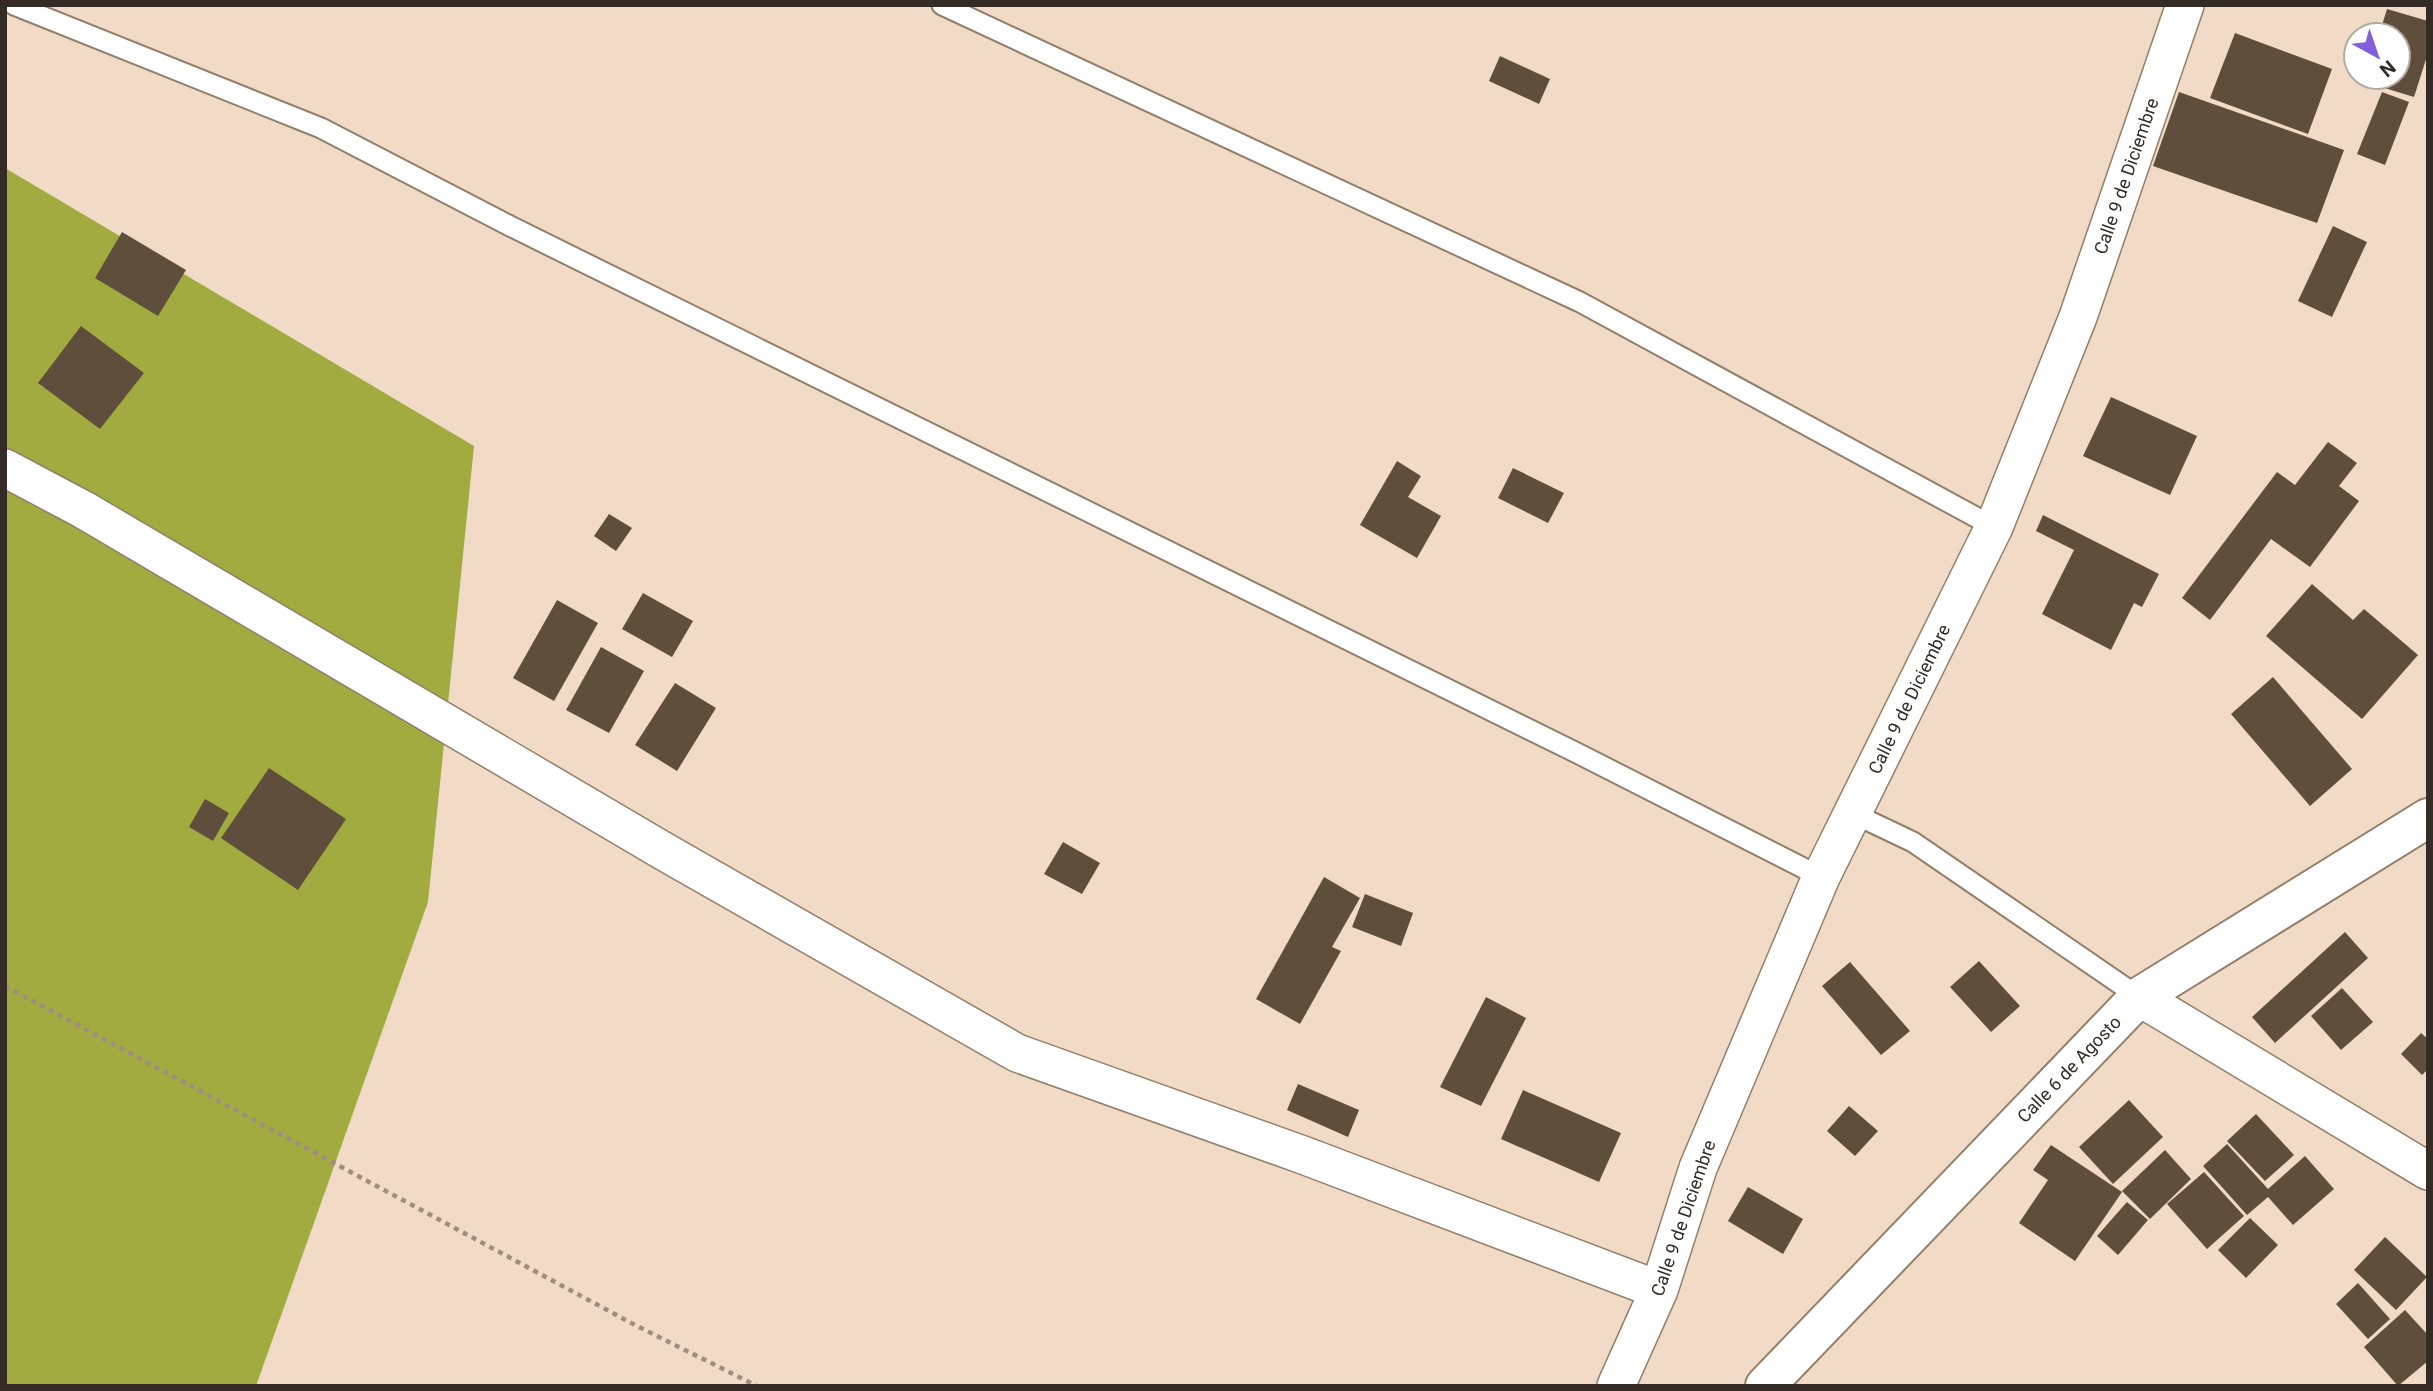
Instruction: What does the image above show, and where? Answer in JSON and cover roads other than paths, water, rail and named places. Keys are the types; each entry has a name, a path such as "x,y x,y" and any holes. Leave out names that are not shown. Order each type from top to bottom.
{"street":[{"name":"Calle 9 de Diciembre","path":"1616,1386 1659,1290 1699,1168 1821,877 1994,527 2078,317 2185,5"},
{"path":"5,468 84,510 677,859 1017,1053 1303,1155 1659,1290"},
{"name":"Calle 6 de Agosto","path":"1765,1386 2139,998 2428,818"},
{"path":"2139,998 2428,1171"}],"lane":[{"path":"14,5 321,128 512,227 1821,877"},
{"path":"943,5 1580,302 1994,527"},
{"path":"1852,813 1913,842 2139,998"}]}
